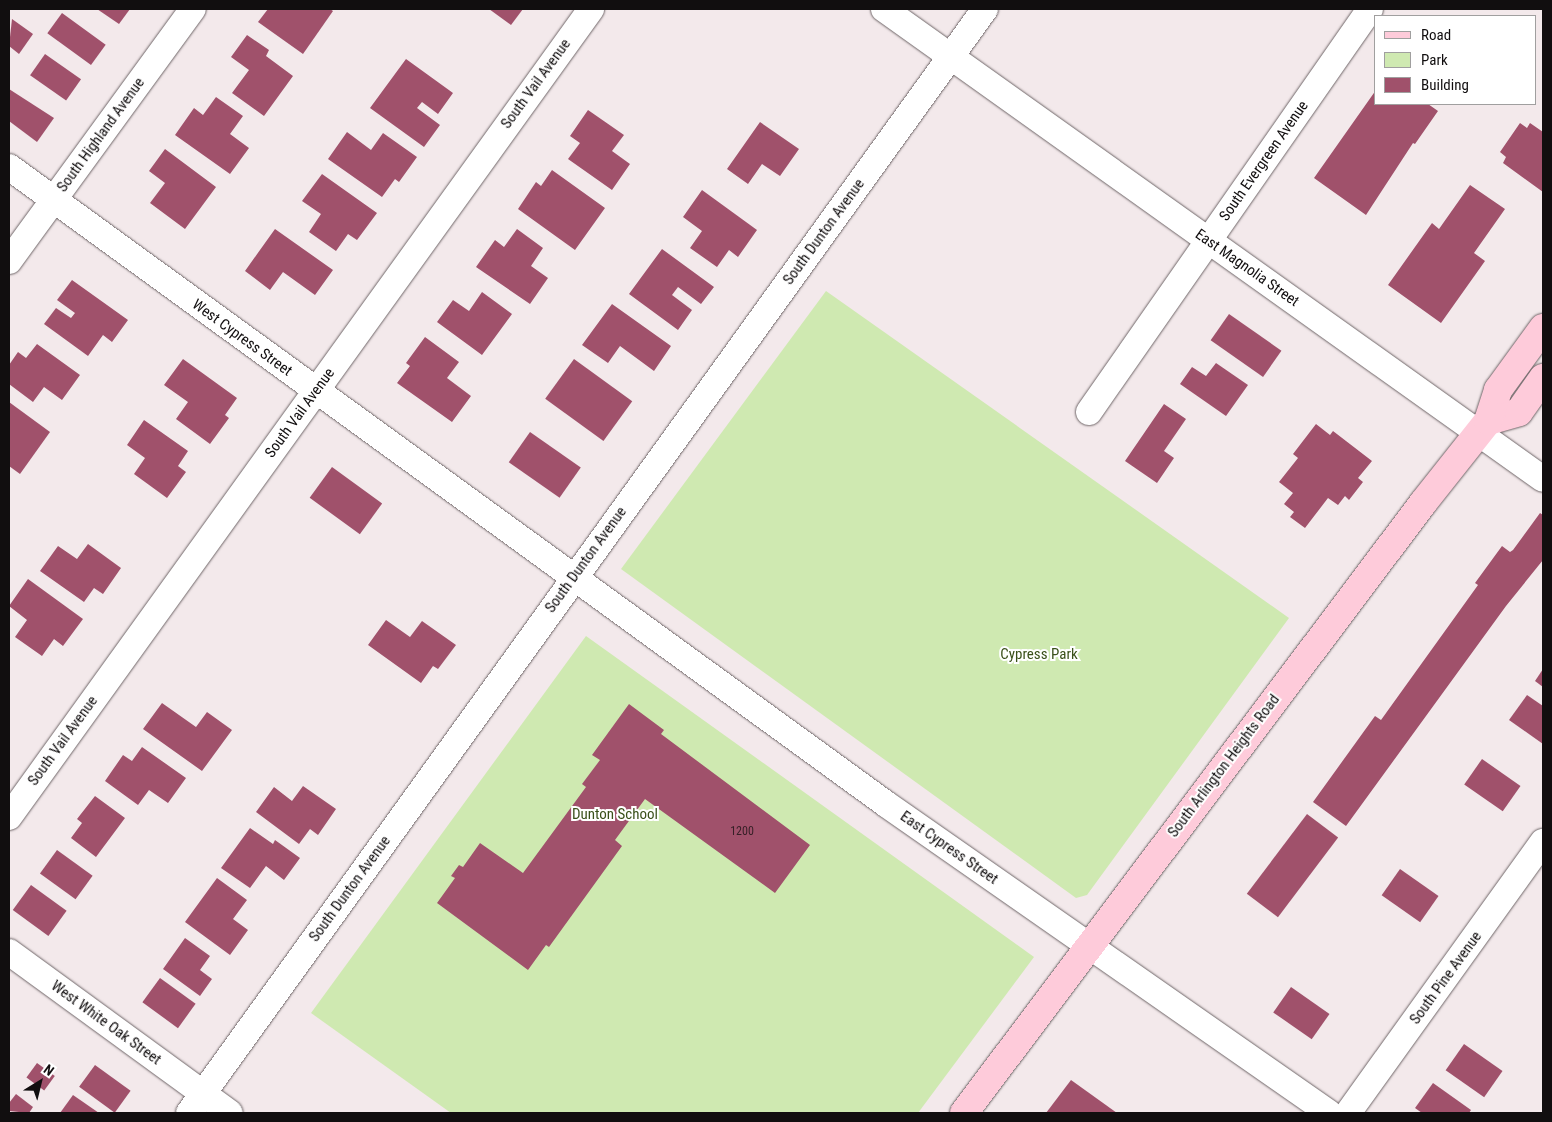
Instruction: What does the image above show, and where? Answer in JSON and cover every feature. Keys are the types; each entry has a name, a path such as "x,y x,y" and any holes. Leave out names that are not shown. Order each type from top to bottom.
{"main road":[{"name":"South Arlington Heights Road","path":"964,1113 1088,945 1484,427 1498,390 1543,328"},
{"path":"1484,427 1519,412 1543,378"}],"street":[{"name":"South Highland Avenue","path":"9,261 193,9"},
{"name":"South Vail Avenue","path":"9,816 590,9"},
{"name":"East Magnolia Street","path":"884,9 1208,240 1484,427 1543,479"},
{"name":"South Dunton Avenue","path":"196,1104 985,9"},
{"name":"South Evergreen Avenue","path":"1089,412 1370,9"},
{"name":"West Cypress Street","path":"9,168 574,577"},
{"name":"East Cypress Street","path":"574,577 878,798 1328,1113"},
{"name":"South Pine Avenue","path":"1348,1113 1543,842"},
{"name":"West White Oak Street","path":"9,952 196,1104 230,1113"}],"green space":[{"name":"Cypress Park","path":"826,291 1289,618 1087,895 1076,898 621,569"},
{"name":"Dunton School","path":"586,636 1034,957 918,1113 451,1113 311,1013"}],"building":[{"path":"97,9 130,9 119,24"},
{"path":"268,9 330,9 333,11 303,54 258,22"},
{"path":"489,9 523,9 511,25"},
{"path":"62,13 106,45 91,65 47,33"},
{"path":"12,19 33,34 19,54 9,46"},
{"path":"247,35 269,50 266,56 293,76 264,116 232,93 249,70 231,57"},
{"path":"45,54 81,79 66,101 30,75"},
{"path":"406,59 453,93 438,114 422,102 417,108 440,125 424,147 370,108"},
{"path":"9,89 54,118 37,142 9,121"},
{"path":"1374,93 1374,105 1429,105 1438,111 1415,144 1413,143 1366,215 1314,178"},
{"path":"216,97 243,116 230,134 249,148 230,174 175,135 194,108 203,115"},
{"path":"588,110 624,135 612,151 630,164 612,190 568,159 580,143 570,136"},
{"path":"760,122 799,149 780,176 762,164 748,184 727,169"},
{"path":"1520,123 1527,128 1530,123 1543,132 1543,192 1503,163 1506,157 1500,152"},
{"path":"347,132 371,150 383,133 417,157 399,182 395,179 382,197 328,159"},
{"path":"165,149 216,187 185,229 150,203 165,183 149,171"},
{"path":"552,170 605,208 575,250 518,209 536,182 541,186"},
{"path":"322,174 377,213 357,240 348,234 336,251 309,232 321,214 302,201"},
{"path":"1470,185 1505,209 1474,253 1485,261 1441,323 1388,285 1432,223 1439,229"},
{"path":"702,190 757,230 738,257 729,250 717,267 690,248 702,231 683,217"},
{"path":"275,229 333,270 315,295 283,272 270,290 245,271"},
{"path":"517,229 543,248 531,266 548,278 530,304 476,267 495,240 504,247"},
{"path":"662,249 714,287 701,304 678,287 672,295 692,310 678,330 629,294"},
{"path":"72,280 128,320 112,342 103,335 88,356 44,324 56,308 71,318 75,313 57,300"},
{"path":"482,292 512,314 482,355 437,322 453,300 469,311"},
{"path":"612,304 671,346 654,371 620,346 608,363 582,345"},
{"path":"1229,314 1281,351 1263,377 1211,340"},
{"path":"425,337 459,362 447,378 471,396 452,422 397,383 410,366 406,363"},
{"path":"37,344 80,375 62,400 44,387 33,402 9,384 9,365 18,352 26,358"},
{"path":"183,359 237,398 225,415 229,418 210,444 176,419 188,402 164,385"},
{"path":"574,359 632,401 603,441 545,399"},
{"path":"1216,363 1248,385 1226,416 1180,384 1192,367 1206,376"},
{"path":"9,402 50,432 20,474 9,466"},
{"path":"1164,404 1186,419 1164,451 1174,458 1157,483 1125,461"},
{"path":"144,420 188,451 178,466 186,472 167,498 134,474 145,458 127,445"},
{"path":"1316,424 1330,435 1333,431 1372,461 1358,478 1363,482 1349,500 1345,496 1338,505 1328,498 1305,528 1290,517 1294,512 1284,504 1293,493 1279,482 1298,458 1293,454"},
{"path":"530,432 581,468 560,498 509,462"},
{"path":"332,467 382,503 360,534 310,498"},
{"path":"1540,513 1543,515 1543,560 1506,606 1346,826 1313,802 1375,716 1381,720 1478,585 1475,583 1502,546 1510,552 1513,550"},
{"path":"88,544 121,568 103,594 94,588 84,602 40,571 58,546 77,559"},
{"path":"28,579 83,619 63,646 54,639 42,656 15,637 27,620 9,606"},
{"path":"386,620 410,637 422,621 456,645 438,669 433,666 421,683 368,645"},
{"path":"1543,669 1543,687 1535,681"},
{"path":"1527,695 1543,706 1543,744 1509,720"},
{"path":"162,703 196,727 207,712 232,730 202,771 143,729"},
{"path":"629,704 664,730 661,734 810,845 775,893 645,799 615,840 622,846 549,947 546,945 528,970 437,903 455,878 451,876 459,865 463,867 480,843 523,873 586,787 582,784 600,760 592,755"},
{"path":"142,747 186,778 168,803 149,790 138,805 105,781 123,755 132,761"},
{"path":"1482,759 1521,786 1503,811 1464,784"},
{"path":"303,786 336,809 318,835 310,829 299,844 256,812 274,787 292,801"},
{"path":"95,796 125,818 96,857 71,838 82,823 77,819"},
{"path":"1307,814 1338,837 1278,917 1247,894"},
{"path":"250,828 273,844 275,840 300,858 284,880 266,866 250,888 221,868"},
{"path":"57,850 93,876 76,899 40,873"},
{"path":"1400,869 1439,896 1420,922 1382,895"},
{"path":"217,878 247,900 233,919 248,930 230,955 185,922"},
{"path":"31,885 67,911 48,936 13,910"},
{"path":"185,938 210,956 200,970 212,979 200,996 163,969"},
{"path":"160,978 196,1004 178,1028 142,1002"},
{"path":"1291,987 1330,1014 1312,1039 1273,1012"},
{"path":"1464,1044 1503,1071 1484,1097 1446,1070"},
{"path":"37,1063 55,1076 44,1090 26,1078"},
{"path":"95,1065 131,1091 115,1113 79,1087"},
{"path":"1071,1080 1117,1113 1046,1113"},
{"path":"1433,1083 1471,1110 1469,1113 1422,1113 1415,1108"},
{"path":"16,1094 33,1107 29,1113 9,1111 9,1103"},
{"path":"73,1095 99,1113 60,1113"}]}
